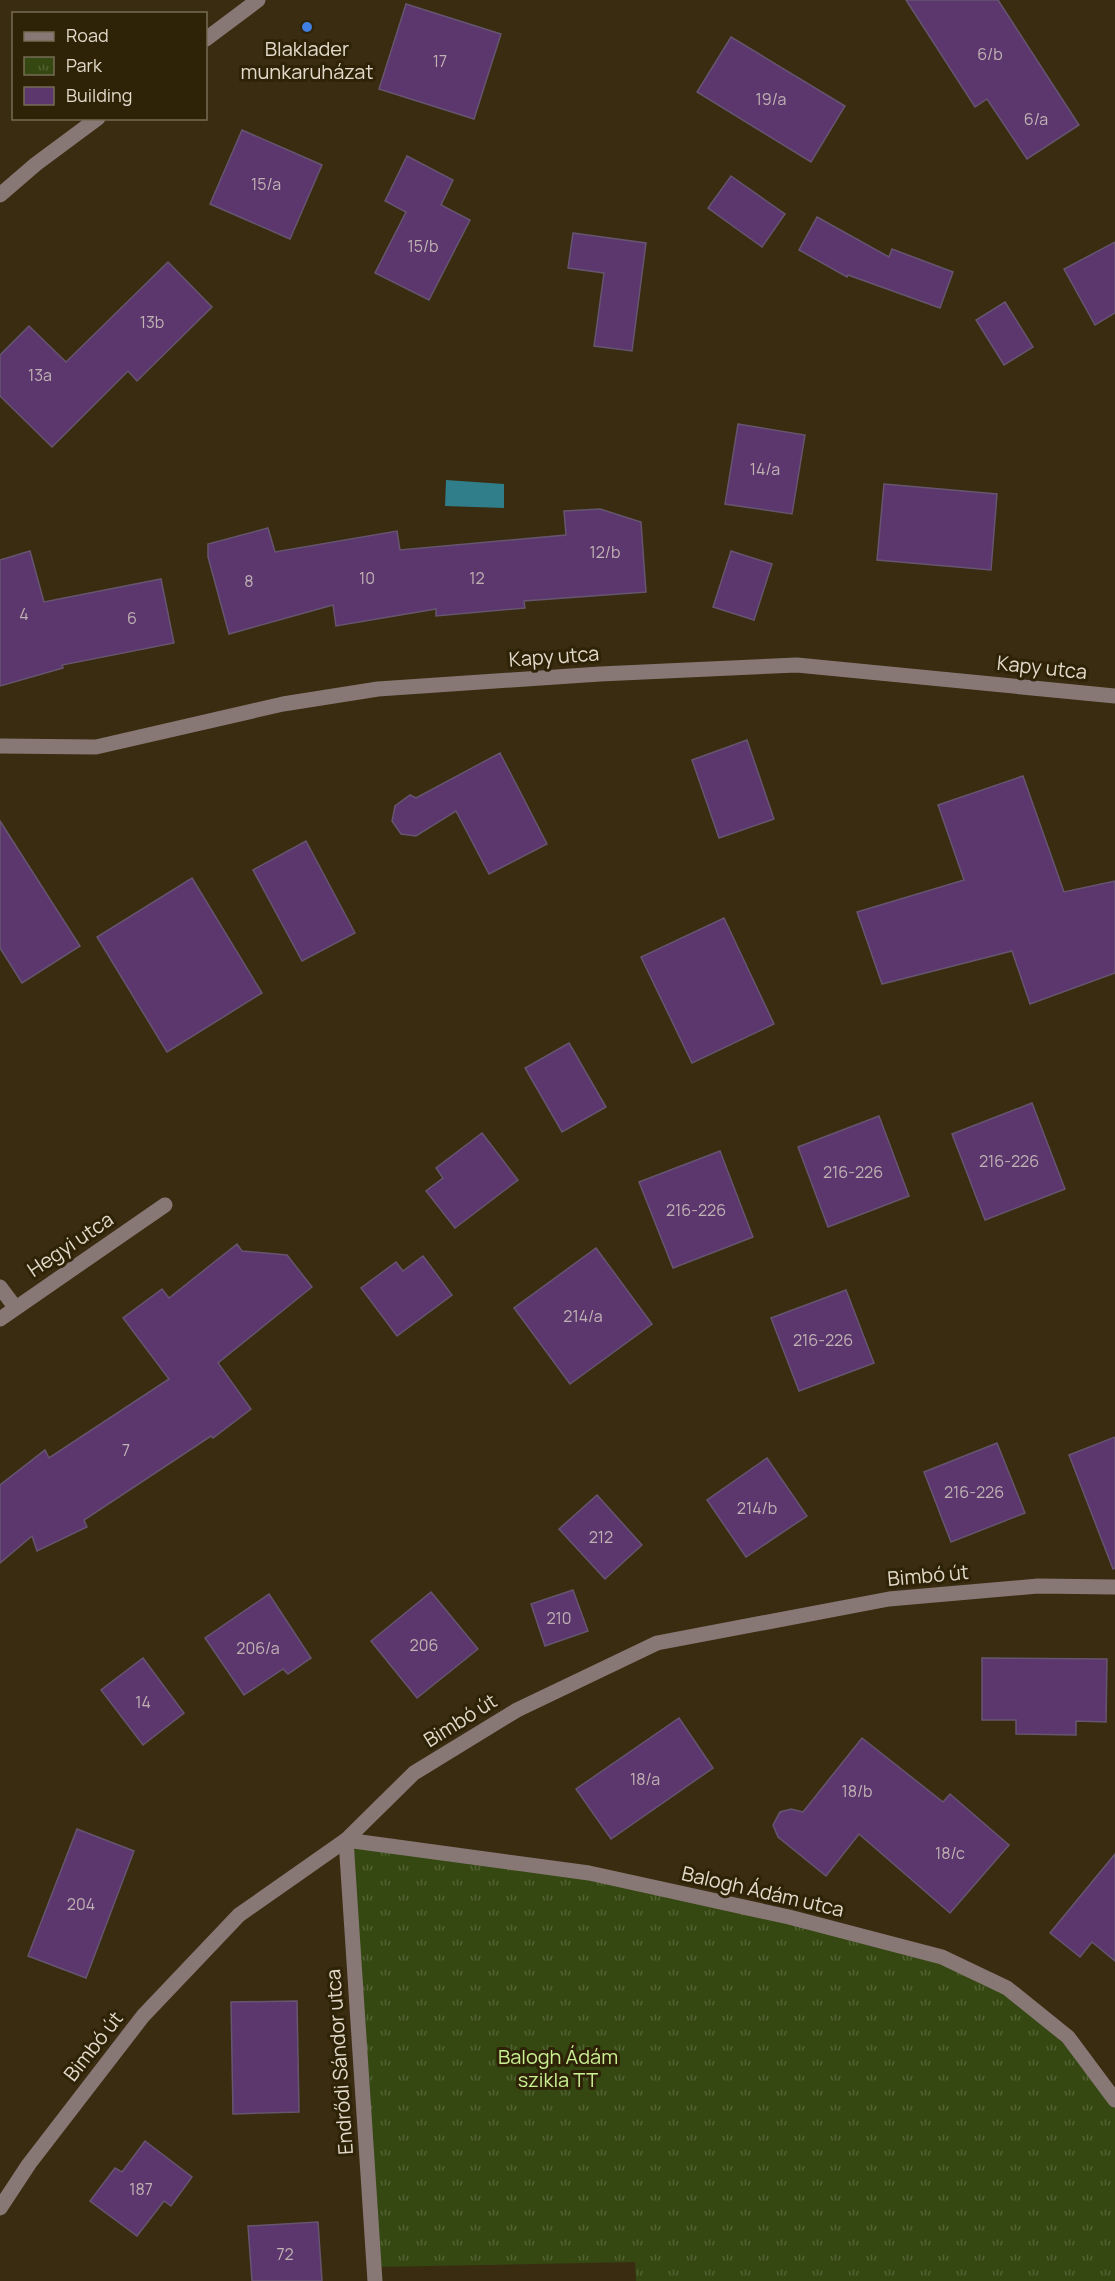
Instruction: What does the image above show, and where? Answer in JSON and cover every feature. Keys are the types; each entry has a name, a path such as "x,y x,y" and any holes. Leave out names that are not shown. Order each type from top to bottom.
{"street":[{"path":"207,38 258,0"},
{"path":"0,195 36,164 95,120"},
{"name":"Kapy utca","path":"0,746 96,747 283,704 378,689 600,674 797,665 1115,696"},
{"name":"Hegyi utca","path":"0,1319 165,1205"},
{"path":"0,1287 15,1307"},
{"name":"Bimbó út","path":"0,2208 29,2164 143,2016 239,1915 346,1840 414,1773 517,1710 657,1643 889,1599 1038,1586 1115,1587"},
{"name":"Balogh Ádám utca","path":"346,1840 589,1874 789,1917 942,1957 1007,1988 1060,2030 1068,2037 1115,2100"},
{"name":"Endrődi Sándor utca","path":"346,1840 375,2281"}],"green space":[{"name":"Balogh Ádám szikla TT","path":"346,1840 589,1873 942,1957 1007,1988 1068,2037 1115,2100 1115,2281 636,2281 635,2262 373,2267"}],"water":[{"path":"446,480 504,484 504,508 445,506"}],"building":[{"path":"906,0 998,0 1079,125 1027,159 987,99 975,107"},
{"path":"406,4 501,34 474,119 379,89"},
{"path":"731,37 845,106 811,162 697,92"},
{"path":"242,130 322,165 290,239 210,204"},
{"path":"407,156 453,180 441,205 470,220 429,300 375,273 406,212 385,201"},
{"path":"731,176 785,214 762,247 708,208"},
{"path":"817,217 889,257 892,249 953,272 940,308 848,275 847,277 799,250"},
{"path":"573,233 646,243 632,351 594,346 604,273 568,268"},
{"path":"1115,242 1115,313 1095,325 1064,269"},
{"path":"168,262 212,307 137,381 128,371 52,447 0,396 0,355 29,326 66,362"},
{"path":"1005,302 1033,347 1004,365 976,320"},
{"path":"738,424 805,435 792,514 725,504"},
{"path":"884,484 997,494 991,570 877,560"},
{"path":"600,509 641,522 646,592 524,601 525,608 436,616 436,609 336,626 333,605 229,634 208,557 208,544 268,528 275,552 397,531 400,550 566,535 564,511"},
{"path":"30,551 44,602 161,579 174,643 62,665 63,668 0,686 0,560"},
{"path":"731,551 772,564 754,620 713,607"},
{"path":"747,740 774,819 719,838 692,760"},
{"path":"500,753 547,844 489,874 456,811 416,836 401,834 392,821 395,806 410,795 416,798"},
{"path":"1023,776 1064,892 1115,881 1115,973 1030,1004 1012,951 882,984 857,912 964,880 938,805"},
{"path":"0,821 80,946 22,983 0,948"},
{"path":"306,841 355,933 302,961 253,870"},
{"path":"192,878 262,993 167,1052 97,937"},
{"path":"724,918 774,1024 692,1063 641,957"},
{"path":"569,1043 606,1107 562,1132 525,1068"},
{"path":"1032,1103 1065,1189 985,1220 952,1134"},
{"path":"879,1116 909,1196 828,1227 798,1147"},
{"path":"482,1133 518,1180 455,1228 426,1191 443,1178 436,1168"},
{"path":"720,1151 753,1237 673,1268 639,1182"},
{"path":"237,1244 242,1251 287,1255 312,1287 218,1363 251,1409 213,1438 211,1436 84,1520 87,1527 37,1551 32,1536 0,1563 0,1485 45,1450 49,1458 169,1379 123,1318 162,1289 169,1298"},
{"path":"596,1248 652,1324 570,1384 514,1308"},
{"path":"423,1256 452,1295 397,1336 361,1288 396,1262 403,1271"},
{"path":"846,1290 874,1363 799,1391 771,1318"},
{"path":"1115,1437 1115,1568 1113,1569 1069,1455"},
{"path":"997,1443 1025,1513 951,1542 924,1472"},
{"path":"767,1458 807,1516 746,1557 707,1500"},
{"path":"597,1495 642,1545 605,1579 559,1529"},
{"path":"573,1590 588,1631 545,1646 531,1604"},
{"path":"431,1592 478,1649 417,1698 371,1641"},
{"path":"269,1594 311,1658 288,1674 283,1669 244,1695 205,1638"},
{"path":"143,1658 184,1713 143,1745 101,1690"},
{"path":"982,1658 1107,1659 1106,1722 1076,1721 1076,1735 1016,1734 1016,1720 982,1720"},
{"path":"679,1718 713,1768 611,1839 576,1789"},
{"path":"862,1738 943,1802 950,1794 1009,1845 950,1913 859,1834 826,1876 778,1837 773,1825 780,1812 791,1809 803,1812"},
{"path":"77,1829 134,1851 86,1978 28,1956"},
{"path":"1115,1854 1115,1961 1092,1942 1080,1957 1050,1933"},
{"path":"297,2001 299,2112 233,2114 231,2002"},
{"path":"145,2141 192,2177 171,2206 164,2201 137,2236 90,2201 115,2168 122,2172"},
{"path":"318,2222 322,2281 252,2281 248,2226"}],"place":[{"name":"Blaklader munkaruházat","path":"307,27"}]}
